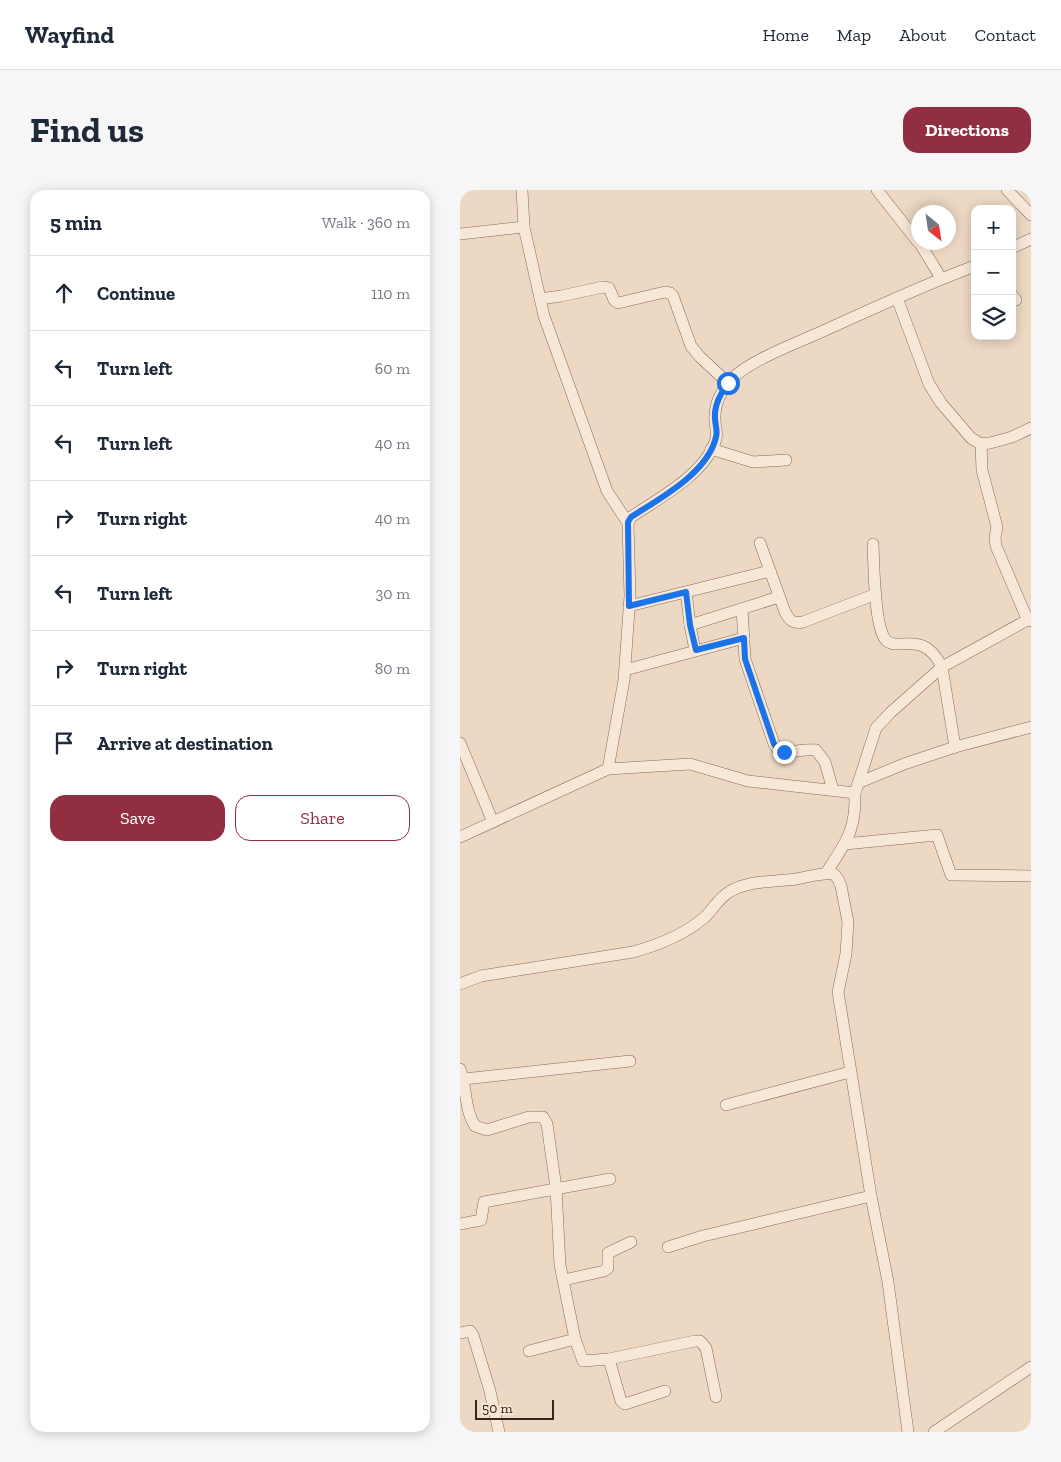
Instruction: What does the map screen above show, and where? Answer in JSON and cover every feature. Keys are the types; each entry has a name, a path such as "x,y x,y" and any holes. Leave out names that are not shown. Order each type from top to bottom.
{"street":[{"path":"522,190 524,226 544,316 607,491 628,522"},
{"path":"877,190 911,232"},
{"path":"1007,190 1031,215"},
{"path":"460,234 524,226"},
{"path":"1016,246 1031,238"},
{"path":"924,250 941,278"},
{"path":"608,769 624,670 629,606 628,522 631,517 690,475 705,460 717,433 715,417 720,393 735,375 772,354 941,278 971,267"},
{"path":"540,299 603,287 609,288 614,300 618,303 665,292 670,293 673,296 691,346 728,383"},
{"path":"898,298 929,384 941,403 971,438 981,444 1012,437 1031,428"},
{"path":"826,873 845,844 855,814 856,788 876,728 891,712 942,667 1030,619 996,546 997,526 982,470 981,444"},
{"path":"711,449 753,462 786,460"},
{"path":"760,543 785,612 791,621 795,623 803,622 876,594"},
{"path":"873,544 878,618 884,637 887,641 924,645 936,656 942,667 955,747"},
{"path":"629,606 770,571"},
{"path":"686,592 690,625 696,650"},
{"path":"690,625 779,597"},
{"path":"742,609 745,659 774,744 779,751 784,752 807,749 816,750 825,762 832,790"},
{"path":"624,670 744,638"},
{"path":"460,837 608,769 690,764 748,781 832,790 856,788 904,764 955,747 1031,727"},
{"path":"460,743 493,822"},
{"path":"845,844 937,835 951,875 1031,876"},
{"path":"460,984 480,976 633,952 656,946 694,926 706,916 726,893 734,889 770,880 795,879 826,873 834,874 838,879 848,922 846,954 838,992 871,1196 888,1282 908,1432"},
{"path":"630,1061 540,1071 487,1075 462,1074 469,1117 475,1126 487,1130 529,1117 543,1117 547,1124 556,1188 560,1265 575,1339 583,1361 609,1359 633,1352 700,1341 706,1348 716,1397"},
{"path":"726,1105 850,1072"},
{"path":"460,1224 481,1220 484,1202 610,1179"},
{"path":"668,1247 703,1236 871,1196"},
{"path":"564,1280 604,1271 608,1268 608,1253 631,1242"},
{"path":"460,1333 470,1331 473,1335 490,1391 499,1432"},
{"path":"528,1351 575,1339"},
{"path":"609,1359 621,1401 625,1404 665,1391"},
{"path":"934,1432 1031,1367"}],"route":[{"path":"728,383 720,393 715,417 717,433 705,460 690,475 631,517 628,522 630,550 629,606 686,592 690,625 696,650 744,638 745,659 774,744 779,751 784,752"}]}
